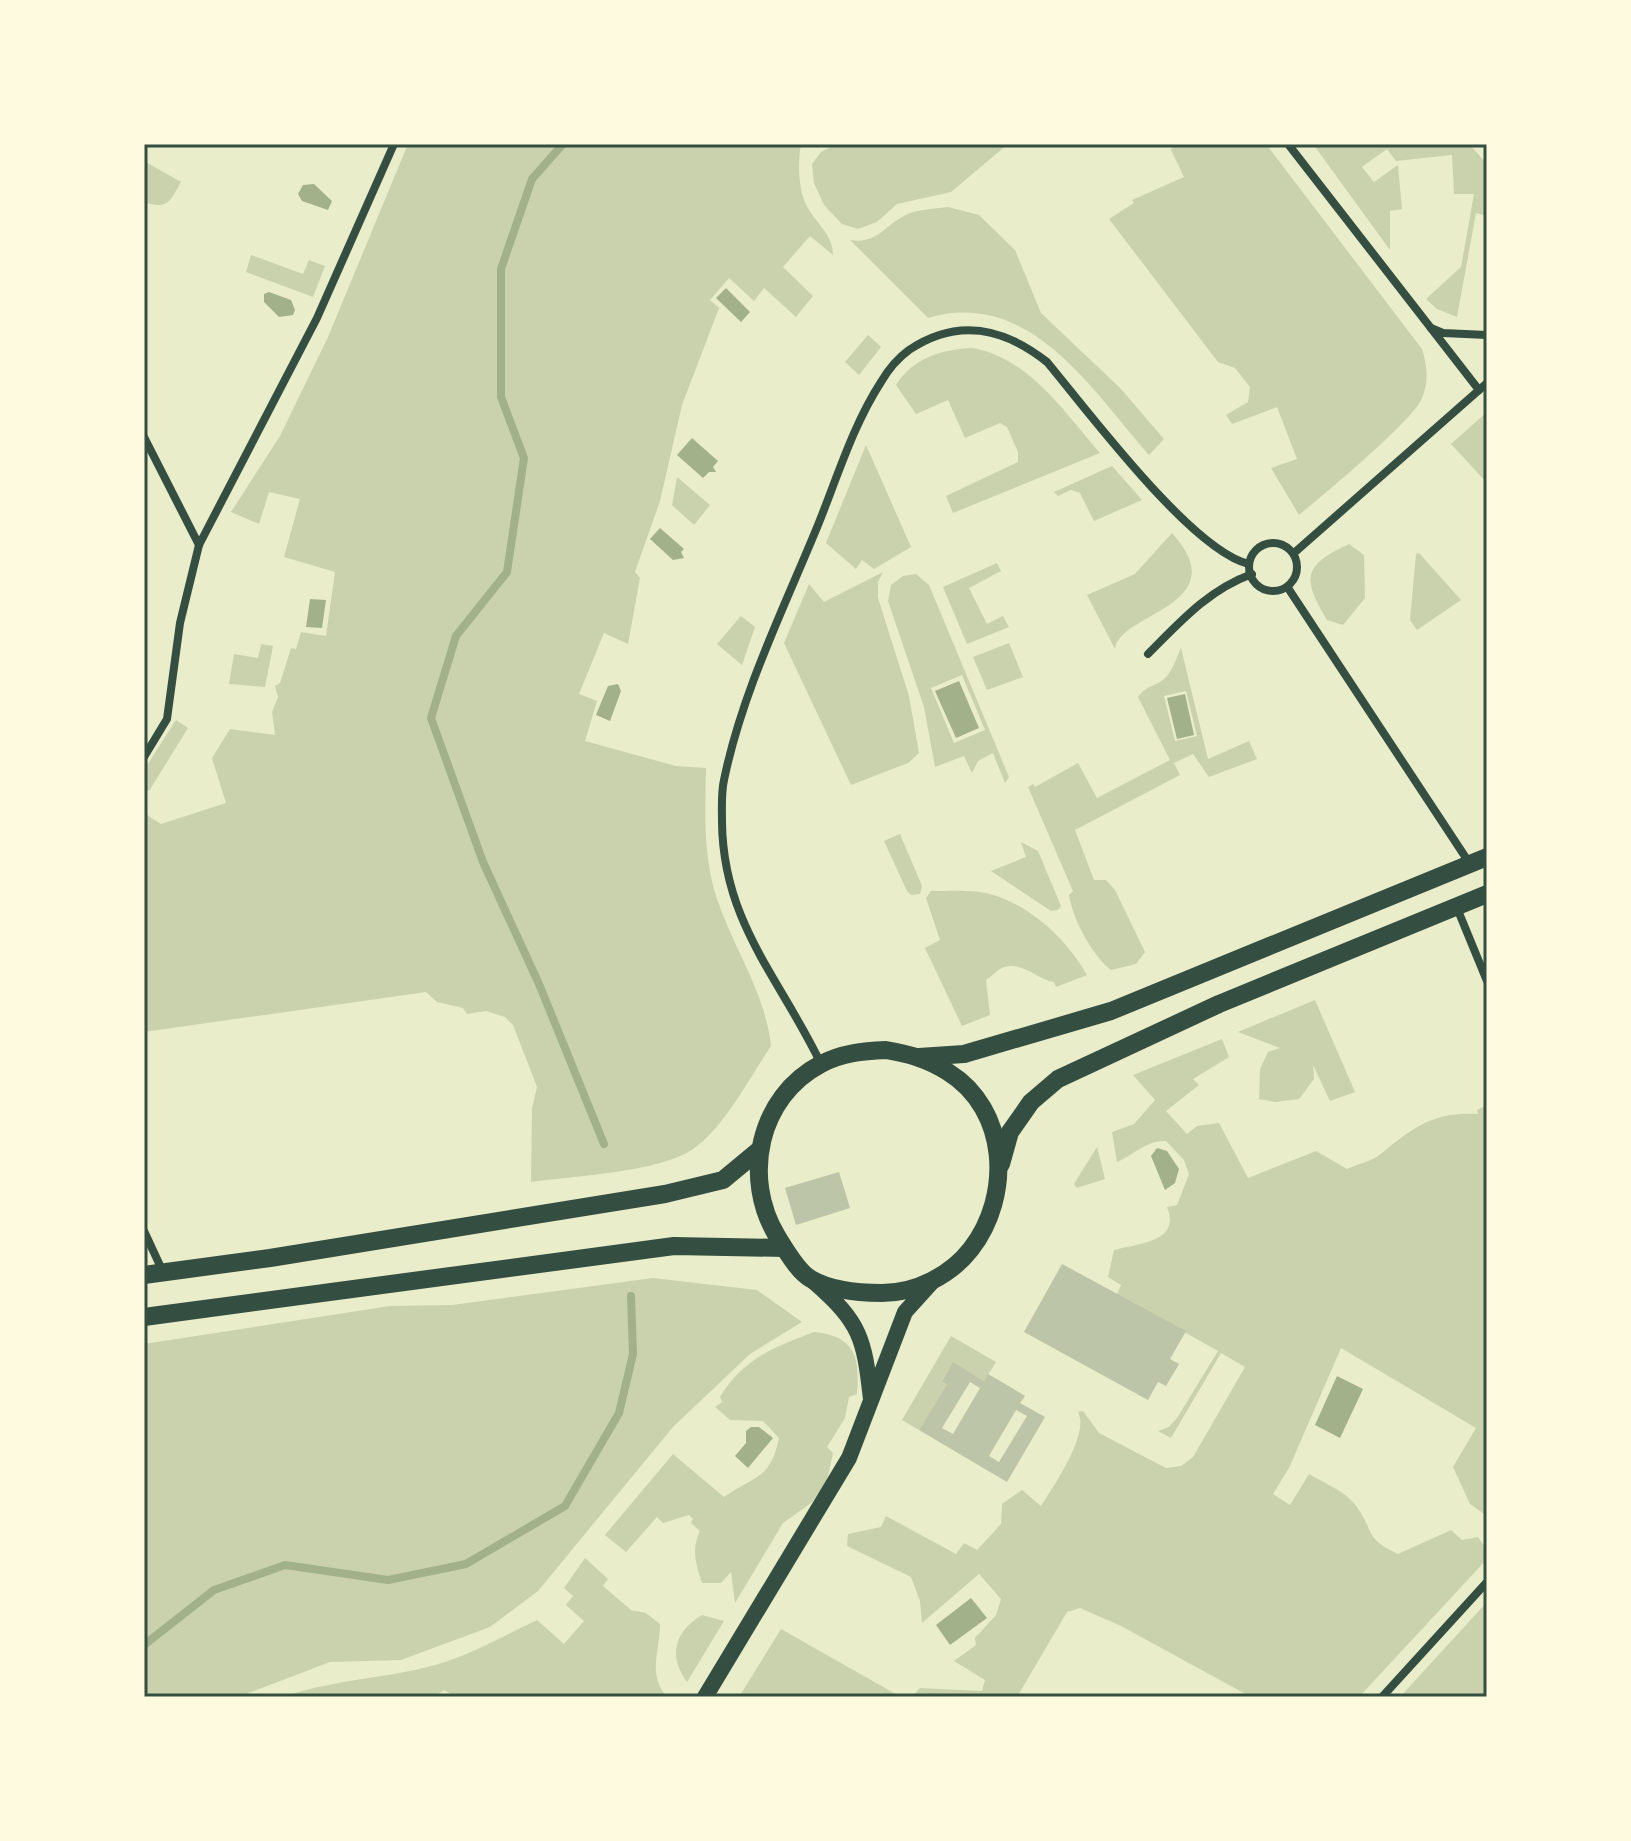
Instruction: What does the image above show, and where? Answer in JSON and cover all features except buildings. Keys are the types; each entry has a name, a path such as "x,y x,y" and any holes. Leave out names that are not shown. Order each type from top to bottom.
{"main road":[{"path":"871,1403 861,1335 846,1310 809,1279 766,1219 758,1185 758,1151 770,1116 791,1086 821,1064 852,1052 886,1050 919,1057 964,1054 1111,1011 1478,861"},
{"path":"705,1697 849,1458 905,1312 935,1279 963,1259 984,1232 997,1201 1000,1167 1010,1132 1031,1102 1058,1079 1219,1004 1487,894"},
{"path":"919,1057 951,1074 976,1099 993,1131 1000,1167"},
{"path":"144,1275 651,1197 723,1180 758,1151"},
{"path":"144,1317 656,1248 784,1248"},
{"path":"809,1279 867,1293 891,1293 935,1279"}],"street":[{"path":"144,757 167,719 180,623 199,545 317,318 394,144"},
{"path":"1288,144 1479,390"},
{"path":"1430,328 1443,333 1487,335"},
{"path":"821,1064 801,1022 746,935 731,895 724,856 723,783 773,632 866,408 895,363 927,340 975,329 1002,333 1030,348 1047,362 1178,515 1222,553 1249,564"},
{"path":"1294,553 1487,383"},
{"path":"144,437 199,545"},
{"path":"1277,543 1294,553 1298,571 1288,588 1270,592 1253,582 1249,564 1259,547 1277,543"},
{"path":"1148,654 1197,604 1226,583 1252,574"},
{"path":"1288,588 1478,861"},
{"path":"1457,906 1487,981"},
{"path":"144,1231 163,1272"},
{"path":"1382,1697 1487,1582"}],"shaded area":[{"path":"408,144 801,144 799,172 804,200 832,247 833,255 810,236 783,267 813,296 796,317 764,288 754,301 729,278 710,300 719,308 682,405 660,501 635,572 640,578 628,644 604,633 579,694 597,701 585,741 676,766 706,768 706,832 712,880 723,915 762,1007 771,1046 726,1115 704,1140 679,1157 639,1168 531,1182 532,1108 537,1087 513,1025 505,1017 486,1011 467,1014 463,1008 437,1002 426,992 144,1032 144,813 161,824 226,803 212,758 230,729 275,735 272,712 278,697 275,686 280,683 291,648 296,649 301,632 326,636 335,572 284,557 300,499 269,492 259,524 231,512 280,436 328,337"},
{"path":"836,144 1008,144 951,192 897,204 877,222 858,229 842,224 824,205 814,183 812,164 821,152"},
{"path":"1174,144 1266,144 1422,349 1426,380 1422,398 1415,409 1366,458 1299,515 1271,468 1297,459 1277,407 1232,424 1226,415 1248,402 1250,387 1235,368 1218,362 1109,219 1134,203 1132,200 1184,177 1171,150"},
{"path":"1313,144 1469,144 1487,164 1487,216 1476,213 1457,317 1437,309 1426,299 1461,267 1474,194 1454,194 1452,155 1396,161 1387,149 1362,167 1374,182 1398,165 1402,209 1390,211 1390,250"},
{"path":"144,161 181,182 174,195 163,204 144,202"},
{"path":"314,184 332,201 328,210 302,201 298,194 303,185"},
{"path":"948,207 979,215 1015,250 1041,313 1120,388 1164,439 1149,455 1055,350 1027,331 997,317 964,313 928,318 850,240 873,237 913,212"},
{"path":"251,255 303,274 309,260 325,266 313,297 246,272"},
{"path":"726,288 750,312 741,322 716,298"},
{"path":"269,292 291,300 295,310 293,315 279,317 264,302 264,294"},
{"path":"868,335 881,347 859,375 845,362"},
{"path":"973,348 1012,363 1028,375 1059,404 1100,453 953,513 946,496 1018,462 1018,452 1007,427 1000,423 965,438 948,400 916,414 896,385 911,368 929,357 950,350"},
{"path":"1487,412 1487,483 1451,444"},
{"path":"692,438 718,461 713,467 716,472 709,472 703,478 677,455"},
{"path":"866,445 911,547 874,569 862,560 856,569 826,543"},
{"path":"1112,466 1142,500 1094,521 1080,493 1071,490 1058,496 1054,492"},
{"path":"677,477 710,505 694,525 672,505"},
{"path":"660,528 684,549 681,552 684,558 673,560 650,539"},
{"path":"1172,533 1189,557 1191,577 1184,592 1134,626 1121,637 1115,649 1087,595 1135,574"},
{"path":"1349,544 1364,555 1365,598 1343,625 1327,620 1313,593 1311,574 1323,559"},
{"path":"1419,553 1461,600 1417,630 1410,620 1416,554"},
{"path":"997,563 1001,571 969,588 987,624 1003,616 1009,627 967,644 943,587"},
{"path":"883,572 878,582 878,598 909,696 919,753 908,763 851,785 784,643 809,584 824,602"},
{"path":"916,574 929,585 1009,777 1005,783 993,753 978,761 972,773 964,756 935,767 924,707 888,601 891,585 903,576","holes":["962,675 985,730 954,743 931,688"]},
{"path":"310,599 326,600 322,628 306,627"},
{"path":"741,616 755,627 742,665 717,644"},
{"path":"1009,643 1023,677 987,690 973,657"},
{"path":"261,644 273,646 265,687 229,684 234,654 258,658"},
{"path":"1181,648 1208,759 1249,741 1257,759 1209,777 1193,754 1174,763 1180,775 1075,830 1094,880 1106,880 1115,890 1145,952 1136,964 1111,970 1090,946 1079,926 1069,895 1073,891 1028,787 1033,784 1035,787 1078,763 1097,798 1170,760 1138,697 1168,675","holes":["1186,691 1197,736 1175,741 1164,696"]},
{"path":"959,681 979,728 956,738 935,691"},
{"path":"618,684 621,691 610,721 596,715 608,686"},
{"path":"1185,694 1194,735 1177,739 1167,698"},
{"path":"176,720 188,728 149,791 144,788 144,770"},
{"path":"900,834 922,886 920,894 911,895 907,891 884,841"},
{"path":"1021,842 1038,851 1061,906 1058,910 1051,911 991,871 1026,857"},
{"path":"931,891 986,893 1008,900 1048,926 1070,949 1087,975 1056,987 1054,982 1022,968 1002,968 986,980 990,1015 962,1026 925,948 940,940 926,898"},
{"path":"1315,1000 1355,1092 1330,1101 1313,1065 1314,1079 1299,1099 1275,1102 1259,1099 1260,1069 1268,1052 1280,1048 1238,1032"},
{"path":"1222,1039 1229,1057 1193,1079 1199,1085 1166,1111 1187,1134 1197,1126 1219,1123 1248,1178 1316,1151 1347,1169 1378,1156 1426,1123 1449,1115 1478,1114 1477,1110 1487,1105 1487,1516 1470,1504 1453,1467 1476,1428 1341,1348 1289,1468 1273,1494 1290,1505 1309,1474 1347,1497 1363,1516 1375,1539 1398,1554 1451,1530 1462,1540 1478,1537 1487,1550 1487,1559 1359,1697 1251,1697 1121,1626 1080,1608 1067,1612 1017,1697 912,1697 920,1688 982,1691 985,1680 954,1661 976,1645 975,1638 996,1615 1001,1599 979,1574 922,1623 920,1601 911,1577 847,1546 848,1534 881,1527 886,1516 956,1554 964,1543 977,1550 1001,1524 1002,1504 1022,1490 1041,1506 1075,1446 1080,1422 1078,1412 1083,1411 1099,1433 1166,1468 1181,1466 1193,1457 1245,1367 1221,1353 1171,1438 1158,1431 1169,1427 1177,1418 1218,1351 1117,1294 1121,1285 1108,1277 1114,1250 1156,1239 1168,1228 1170,1219 1167,1207 1177,1205 1189,1174 1184,1160 1166,1141 1146,1145 1117,1162 1112,1132 1134,1124 1155,1100 1133,1075"},
{"path":"1097,1147 1105,1179 1077,1188 1074,1184"},
{"path":"1157,1148 1167,1151 1179,1169 1175,1183 1165,1190 1151,1156"},
{"path":"653,1278 757,1290 802,1322 750,1354 673,1427 538,1591 490,1627 401,1660 330,1662 238,1697 144,1697 144,1344 390,1306 452,1305"},
{"path":"814,1332 838,1338 852,1351 856,1359 857,1394 849,1397 845,1418 827,1447 833,1453 827,1481 811,1503 783,1523 735,1603 731,1572 721,1583 702,1583 695,1551 700,1531 691,1523 693,1519 689,1515 663,1523 657,1517 626,1552 605,1535 673,1454 724,1497 766,1470 779,1438 763,1421 730,1420 715,1407 722,1402 720,1397 729,1384 749,1364 773,1349"},
{"path":"951,1336 996,1362 984,1381 953,1363 942,1380 947,1384 919,1430 902,1420"},
{"path":"1337,1376 1363,1389 1340,1438 1315,1425"},
{"path":"759,1427 773,1438 748,1468 735,1456 746,1443 746,1431"},
{"path":"585,1558 608,1579 603,1586 631,1610 646,1613 660,1624 656,1671 657,1680 667,1697 457,1697 444,1690 434,1697 284,1697 321,1686 435,1665 474,1651 537,1620 564,1644 584,1621 566,1605 573,1596 564,1588"},
{"path":"971,1598 987,1618 950,1645 936,1625"},
{"path":"1487,1602 1487,1697 1400,1697"},
{"path":"702,1615 724,1621 687,1682 677,1663 677,1645 685,1629"},
{"path":"781,1629 901,1697 739,1697"}],"waterway":[{"path":"563,144 532,179 501,269 501,397 524,458 507,572 456,636 431,718 483,862 539,984 604,1144"},
{"path":"144,1645 214,1590 285,1565 388,1580 466,1564 565,1506 619,1413 633,1354 631,1296"}]}
